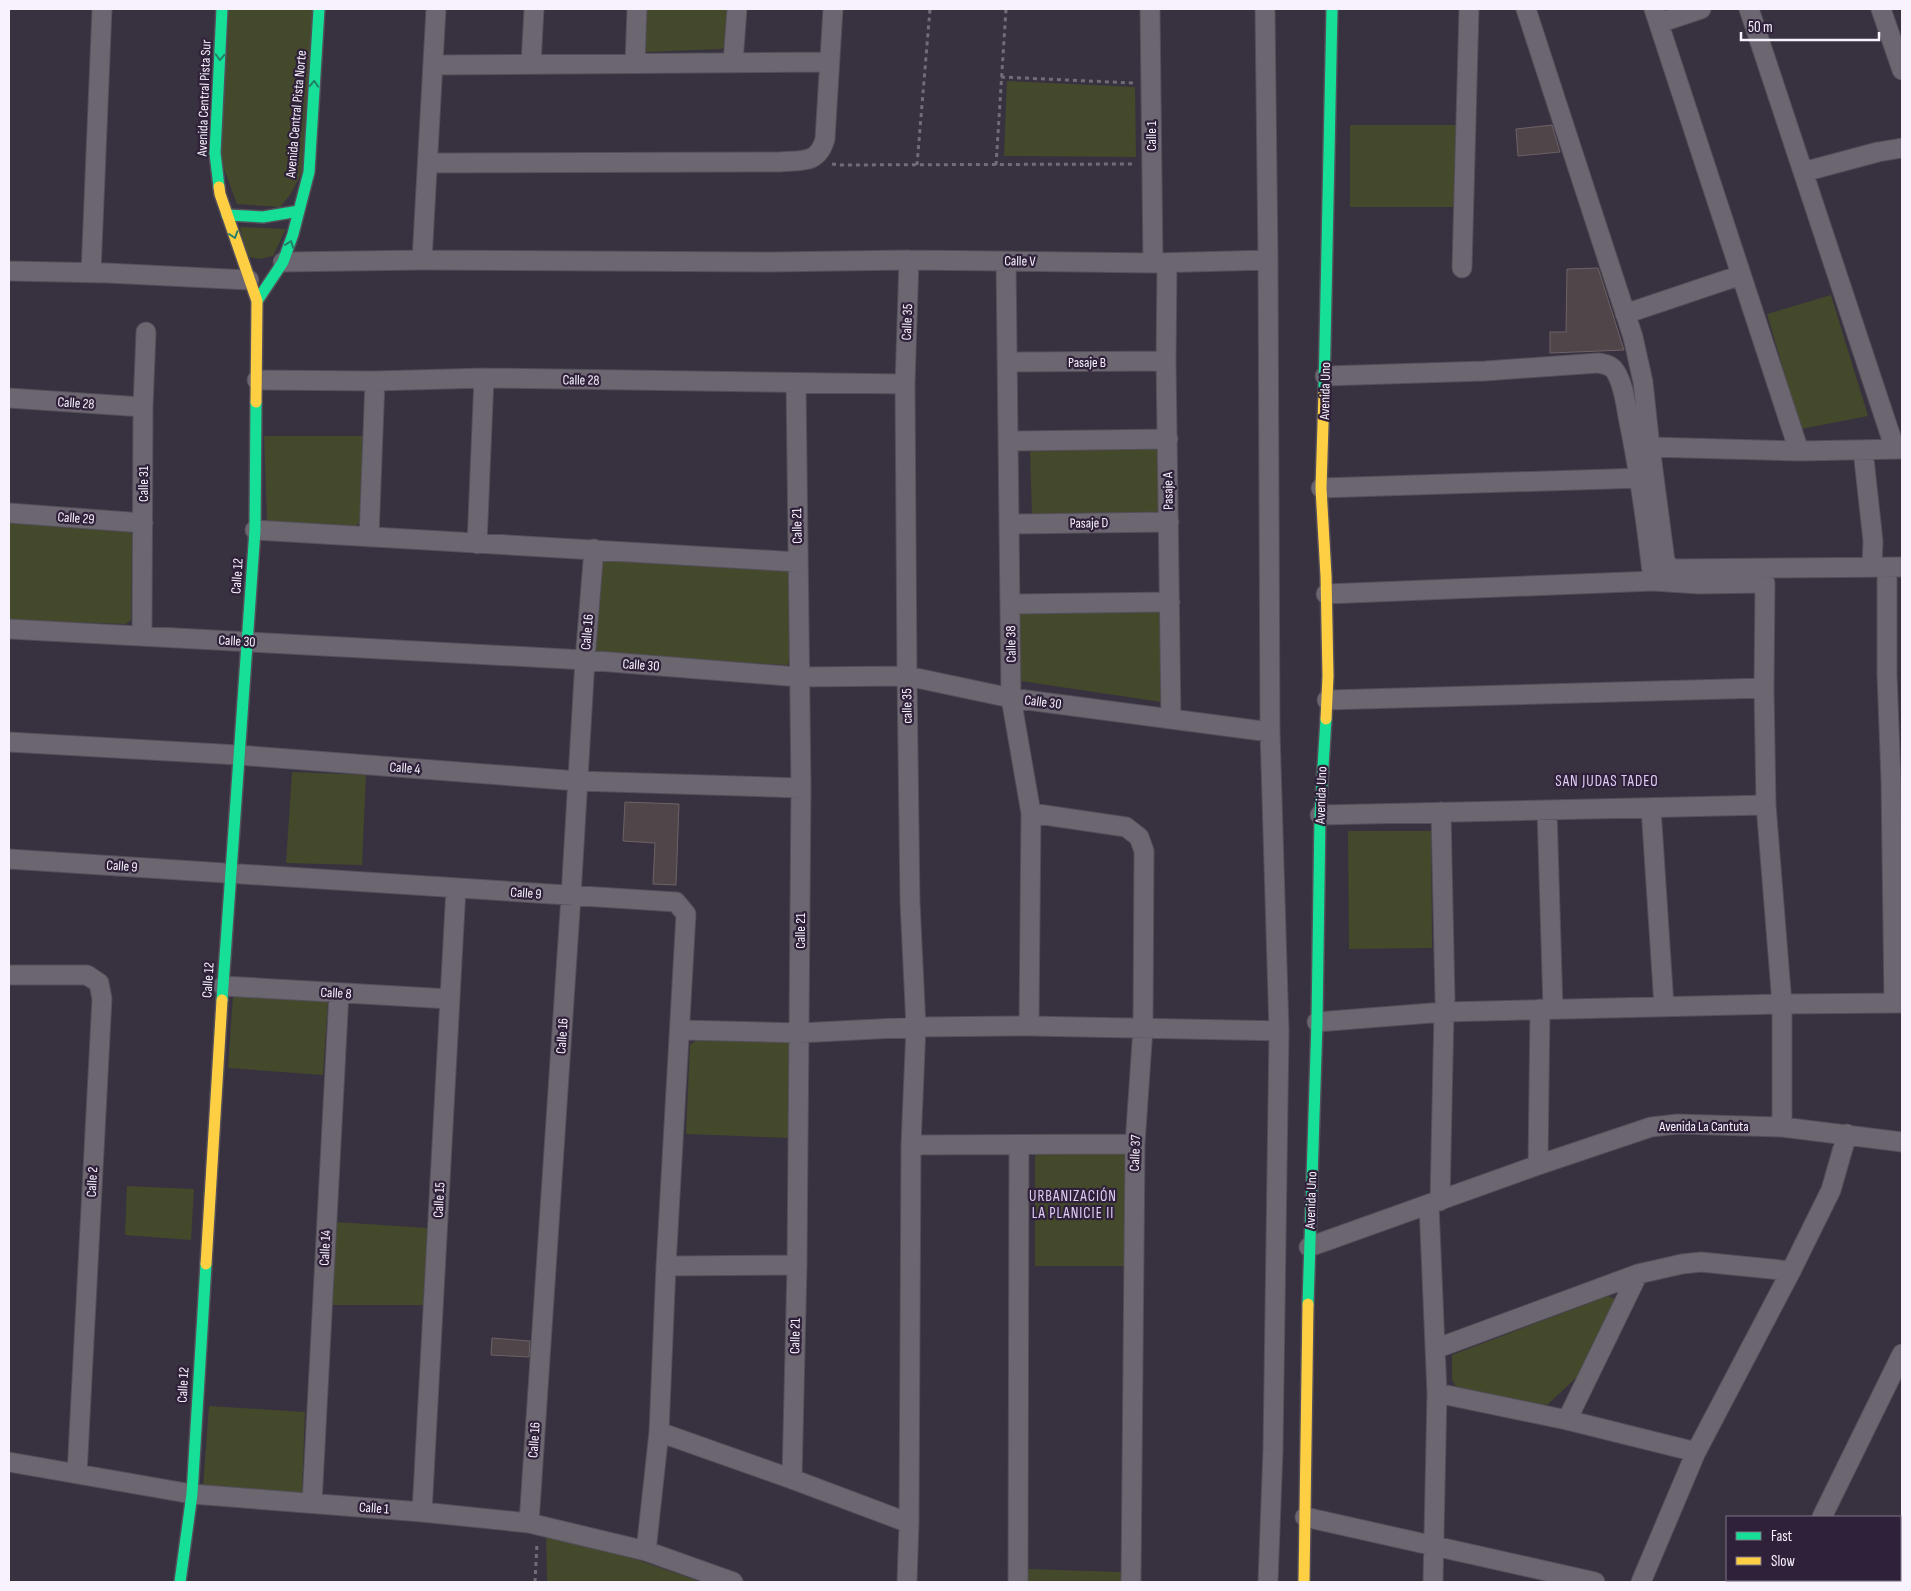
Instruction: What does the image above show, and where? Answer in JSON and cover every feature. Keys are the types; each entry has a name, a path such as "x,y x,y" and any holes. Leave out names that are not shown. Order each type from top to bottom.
{"street":[{"path":"91,273 102,9"},
{"name":"Avenida Central Pista Sur","path":"222,9 215,153 220,194 257,301"},
{"name":"Avenida Central Pista Norte","path":"257,301 283,262 293,234 309,172 319,9"},
{"path":"422,260 436,9"},
{"path":"531,64 534,9"},
{"path":"635,63 638,9"},
{"path":"734,62 736,9"},
{"path":"428,163 770,162 810,159 818,156 825,139 833,9"},
{"name":"Calle 1","path":"1150,9 1152,164 1160,263"},
{"path":"1265,9 1270,732 1279,1031 1273,1440 1268,1582"},
{"name":"Avenida Uno","path":"1304,1582 1309,1248 1317,1022 1320,815 1327,700 1326,594 1321,488 1332,9"},
{"path":"1462,268 1469,9"},
{"path":"1526,9 1626,314 1643,382 1635,405 1653,581"},
{"path":"1701,9 1657,16 1798,451"},
{"path":"1650,447 1798,451 1899,449 1749,9"},
{"path":"1881,9 1902,70"},
{"path":"433,65 830,62"},
{"path":"1803,172 1878,152 1902,148"},
{"path":"227,215 250,219 279,217 299,212"},
{"name":"Calle V","path":"283,262 422,260 771,262 909,260 1160,263 1268,260"},
{"name":"Calle 35","path":"905,384 909,260"},
{"name":"Calle 38","path":"1006,261 1011,698 1031,813 1029,1026"},
{"name":"Pasaje A","path":"1160,263 1166,361 1168,438 1171,719"},
{"path":"9,271 249,280"},
{"path":"1626,314 1741,275"},
{"name":"Calle 12","path":"180,1582 192,1494 230,873 255,530 257,301"},
{"name":"Calle 31","path":"142,636 143,407 146,332"},
{"name":"Pasaje B","path":"1008,362 1166,361"},
{"path":"1325,376 1485,371 1598,363 1608,364 1615,371 1635,405 1650,447 1665,561 1671,569 1887,570"},
{"path":"477,544 484,378"},
{"name":"Calle 28","path":"257,380 376,381 484,378 905,384"},
{"path":"369,537 376,381"},
{"name":"Calle 21","path":"792,1479 797,1265 801,788 796,383"},
{"name":"calle 35","path":"905,384 910,902 916,1027 911,1145 907,1582"},
{"name":"Calle 28","path":"9,398 143,407"},
{"path":"1009,441 1168,438"},
{"path":"1317,1022 1445,1006 1547,1009 1898,1003 1894,674 1887,570 1872,541 1863,450"},
{"path":"1321,488 1641,478"},
{"name":"Calle 29","path":"9,513 143,523"},
{"name":"Pasaje D","path":"1009,524 1169,522"},
{"path":"255,530 798,562"},
{"name":"Calle 16","path":"533,1524 585,660 594,549"},
{"path":"1326,594 1653,581 1699,584 1764,584 1766,805 1782,1004 1782,1127"},
{"path":"1010,604 1170,602"},
{"name":"Calle 30","path":"9,629 585,660 799,677 907,676 1011,698 1270,732"},
{"path":"1327,700 1764,688"},
{"name":"Calle 4","path":"9,742 238,755 578,781 801,788"},
{"path":"1320,815 1766,805"},
{"path":"1651,808 1664,1006"},
{"path":"1538,1165 1547,1009 1547,810"},
{"path":"1433,1582 1437,1393 1434,1203 1445,1006 1441,812"},
{"name":"Calle 37","path":"1031,813 1126,827 1139,837 1144,851 1143,1028 1135,1144 1131,1582"},
{"name":"Calle 9","path":"9,859 676,902 686,914 666,1266 659,1432 646,1551"},
{"name":"Calle 15","path":"422,1512 456,888"},
{"name":"Calle 2","path":"9,975 87,975 99,983 102,999 77,1474"},
{"name":"Calle 8","path":"223,986 450,999"},
{"name":"Calle 14","path":"312,1503 339,993"},
{"path":"680,1030 799,1033 916,1027 1029,1026 1279,1031"},
{"name":"Avenida La Cantuta","path":"1309,1248 1538,1165 1650,1127 1678,1124 1782,1127 1902,1142"},
{"path":"1641,1582 1696,1452 1831,1190 1847,1134"},
{"path":"911,1145 1135,1144"},
{"path":"1018,1582 1019,1145"},
{"path":"1435,1349 1638,1274 1682,1264 1701,1262 1791,1270"},
{"path":"666,1266 797,1265"},
{"path":"1567,1420 1638,1274"},
{"path":"1822,1516 1902,1354"},
{"path":"1437,1393 1567,1420 1696,1452"},
{"path":"659,1432 909,1523"},
{"name":"Calle 1","path":"9,1462 192,1494 422,1512 533,1524 646,1551 733,1582"},
{"path":"1305,1518 1594,1582"}],"path":[{"path":"917,165 930,9"},
{"path":"996,165 1006,9"},
{"path":"1001,77 1151,84"},
{"path":"810,159 839,165 1152,164"},
{"path":"533,1524 535,1582"}],"green space":[{"path":"228,9 313,9 304,169 290,195 280,207 237,204 219,155"},
{"path":"646,9 727,9 725,47 721,49 646,52 643,47"},
{"path":"1007,81 1135,87 1136,157 1004,156"},
{"path":"1350,125 1457,125 1457,207 1350,207"},
{"path":"240,227 286,229 273,256 259,259 246,256"},
{"path":"1831,295 1868,416 1801,429 1767,314"},
{"path":"264,436 366,436 361,522 354,527 267,522"},
{"path":"1161,444 1167,516 1032,515 1030,448"},
{"path":"9,523 123,528 132,534 131,620 126,624 9,620"},
{"path":"609,557 786,569 792,576 791,660 787,665 598,655 593,648 599,564"},
{"path":"1020,607 1164,608 1168,703 1021,681"},
{"path":"292,772 366,775 362,865 286,863"},
{"path":"1348,831 1431,831 1432,948 1349,949"},
{"path":"241,992 328,1000 323,1075 228,1068 233,996"},
{"path":"698,1039 787,1041 791,1045 791,1138 686,1134 690,1045"},
{"path":"1043,1148 1129,1153 1129,1266 1035,1266 1035,1155"},
{"path":"127,1186 194,1189 191,1240 125,1235"},
{"path":"336,1222 428,1228 423,1305 329,1305"},
{"path":"1608,1296 1617,1300 1577,1377 1547,1405 1458,1390 1452,1380 1452,1355"},
{"path":"209,1406 305,1412 302,1493 203,1487"},
{"path":"546,1530 560,1533 701,1582 547,1582"},
{"path":"1028,1569 1122,1572 1122,1582 1028,1582"}],"building":[{"path":"1552,125 1560,152 1518,156 1516,129"},
{"path":"1598,268 1624,350 1550,353 1550,332 1566,332 1567,269"},
{"path":"625,802 679,804 676,885 653,884 655,843 623,841"},
{"path":"492,1338 530,1341 529,1357 491,1355"}],"traffic: fast":[{"path":"219,187 215,153 222,9"},
{"path":"257,301 283,262 293,234 309,172 319,9"},
{"path":"1324,392 1332,9"},
{"path":"227,215 263,217 299,211"},
{"path":"222,1000 255,530 256,402"},
{"path":"1308,1304 1317,1022 1320,815 1326,719"},
{"path":"180,1582 192,1494 206,1264"}],"traffic: slow":[{"path":"219,187 257,301 256,402"},
{"path":"1324,392 1321,488 1326,576 1328,676 1326,719"},
{"path":"206,1264 222,1000"},
{"path":"1304,1582 1308,1304"}],"district":[{"name":"SAN JUDAS TADEO","path":"1607,781"},
{"name":"URBANIZACIÓN LA PLANICIE II","path":"1073,1204"}]}
